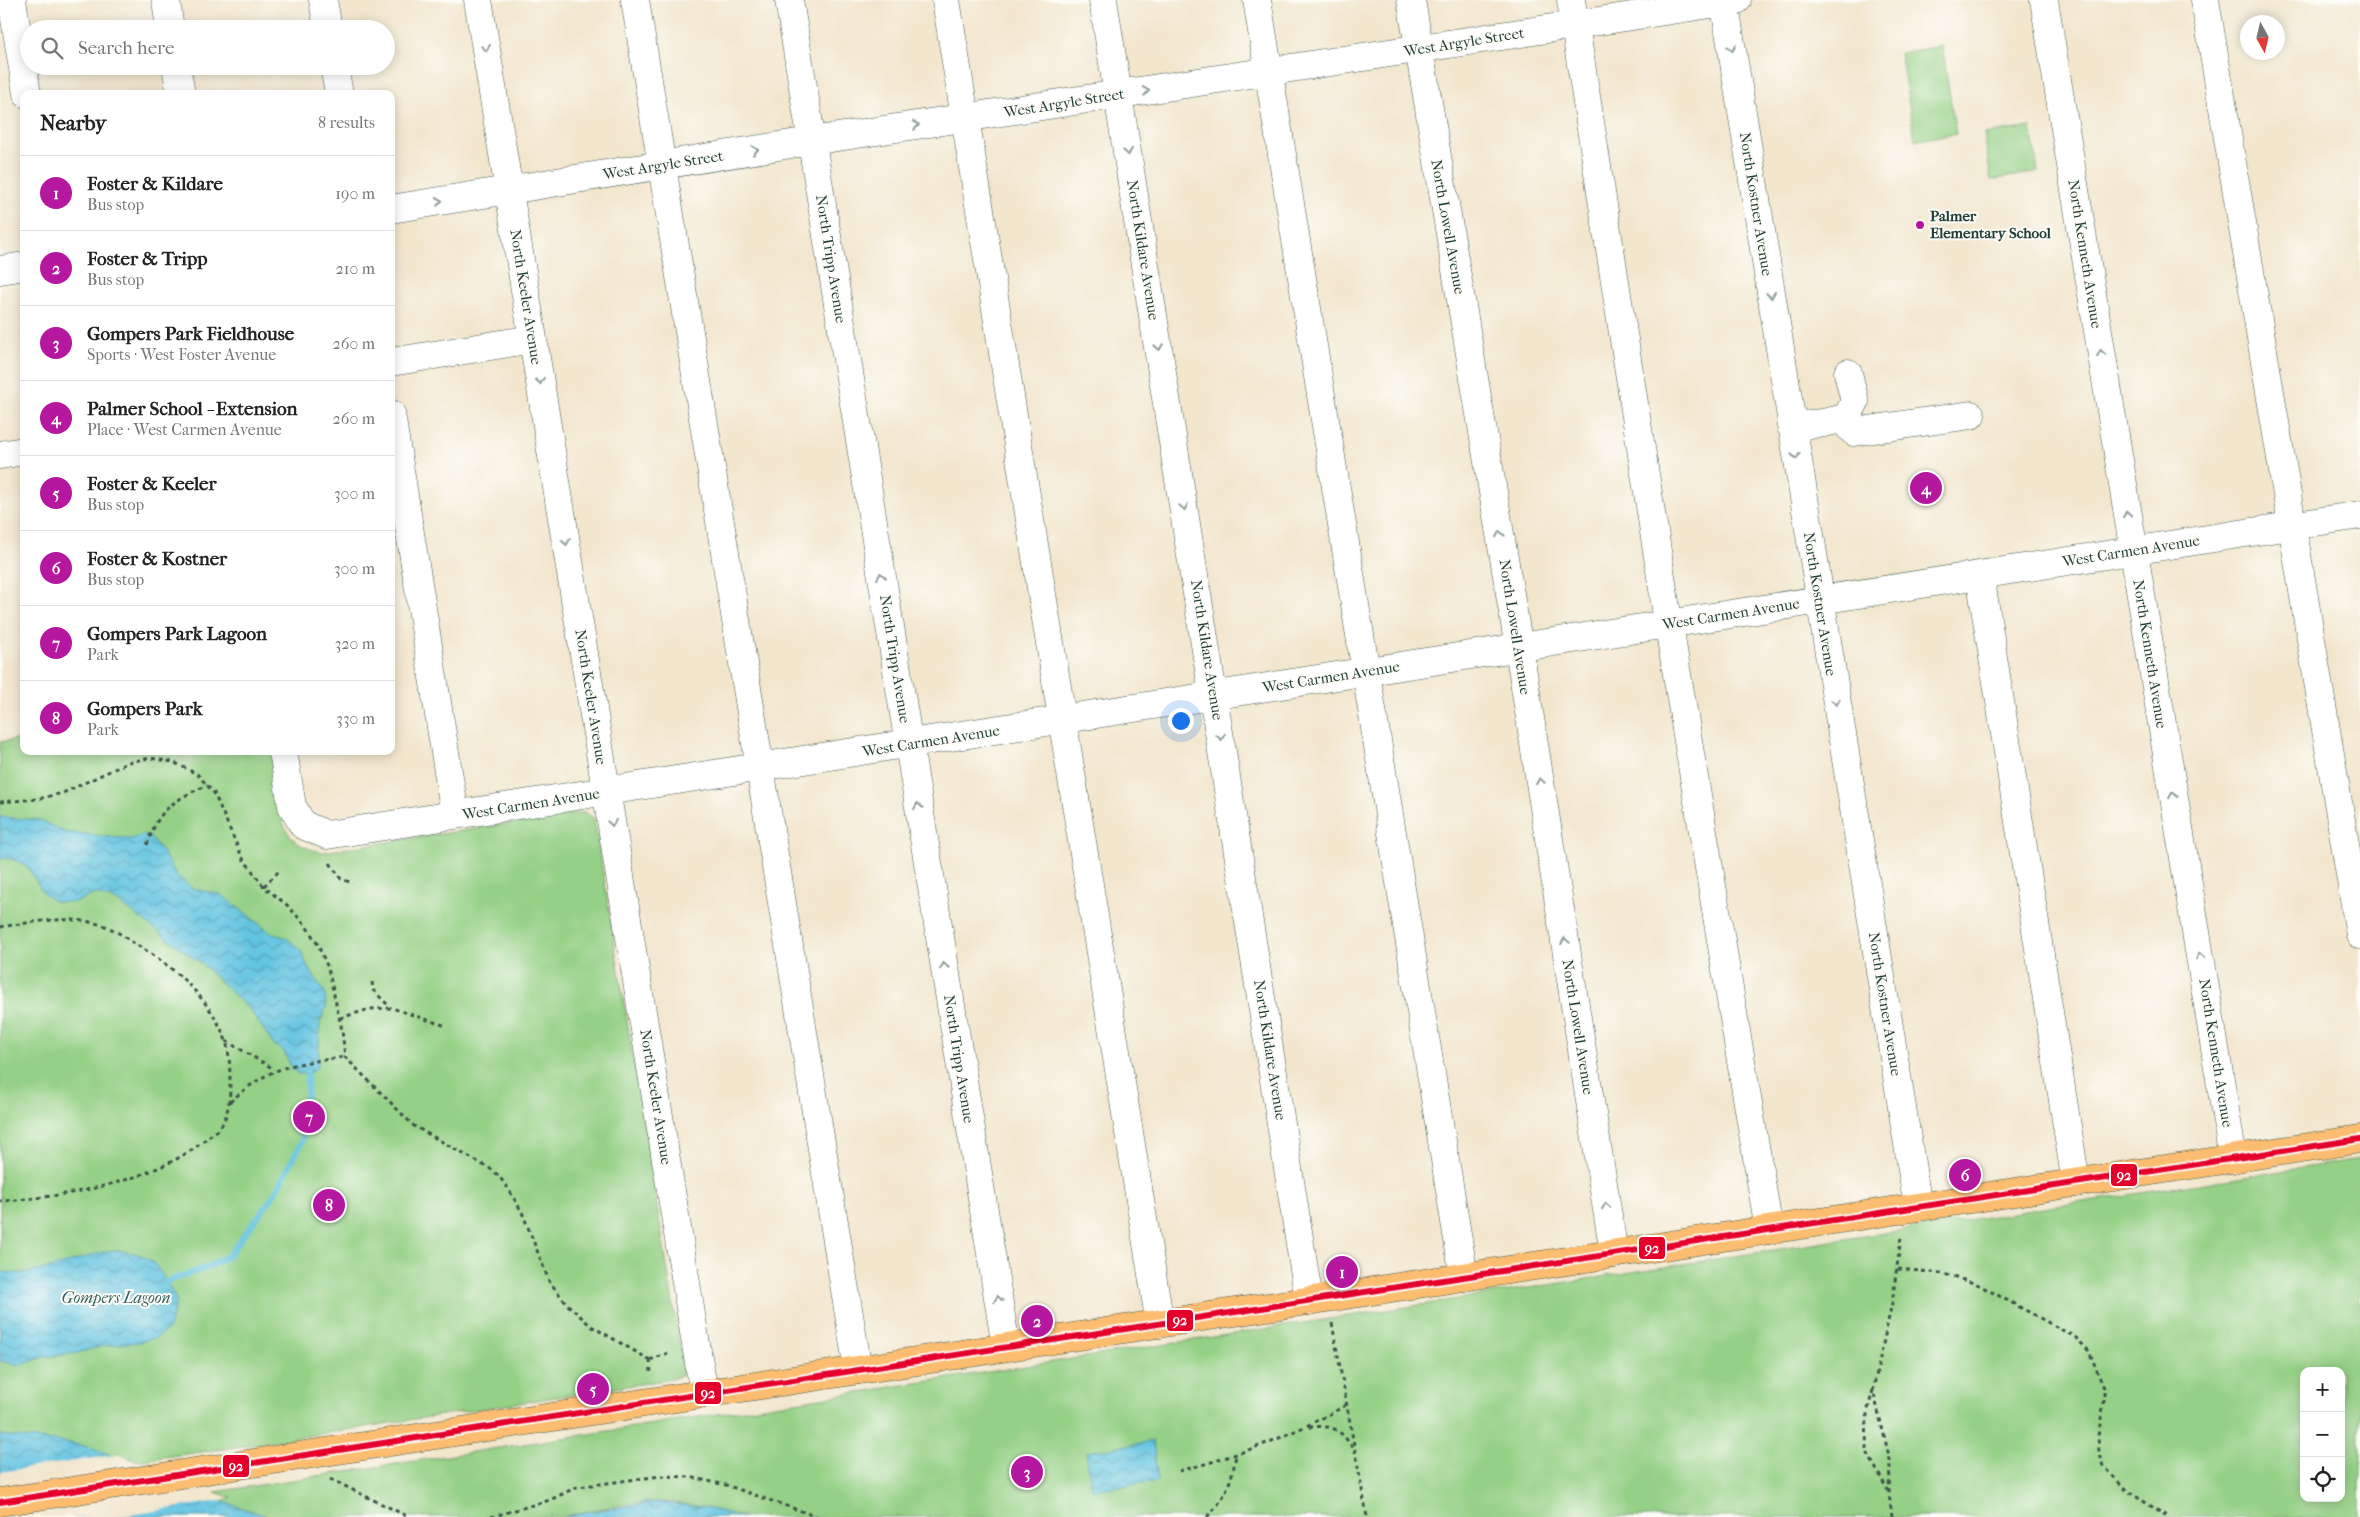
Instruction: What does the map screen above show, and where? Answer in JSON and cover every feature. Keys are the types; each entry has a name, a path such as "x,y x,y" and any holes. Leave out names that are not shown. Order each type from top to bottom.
{"main road":[{"path":"7,1501 172,1474 1006,1348 2360,1139"}],"street":[{"path":"12,0 20,50"},
{"path":"166,0 169,20"},
{"path":"324,0 327,20"},
{"name":"North Keeler Avenue","path":"478,0 704,1394"},
{"path":"635,0 858,1370"},
{"name":"North Tripp Avenue","path":"789,0 1006,1348"},
{"path":"946,0 1160,1324"},
{"name":"North Kildare Avenue","path":"1103,0 1309,1301"},
{"path":"1257,0 1464,1277"},
{"name":"North Lowell Avenue","path":"1411,0 1519,648 1614,1254"},
{"name":"North Kenneth Avenue","path":"2044,0 2233,1159"},
{"path":"2205,0 2360,935"},
{"name":"West Argyle Street","path":"395,207 812,141 1418,49 1573,12 1728,1"},
{"name":"North Kostner Avenue","path":"1728,1 1791,426 1918,1207"},
{"path":"1573,12 1669,624 1769,1230"},
{"path":"24,75 26,90"},
{"path":"178,75 180,90"},
{"path":"336,75 338,90"},
{"path":"0,270 20,267"},
{"path":"395,361 533,339"},
{"path":"1848,373 1854,402 1846,418 1849,427 1854,432 1971,415"},
{"path":"1791,426 1846,418"},
{"path":"395,439 456,816"},
{"path":"0,455 20,452"},
{"name":"West Carmen Avenue","path":"284,755 292,806 304,825 327,835 2360,515"},
{"path":"1980,575 2076,1183"}],"path":[{"path":"0,802 37,799 63,793 129,762 150,758 173,762 197,774 214,793 242,857 264,887 287,905 306,926 317,943 328,968 340,1018 345,1057 414,1126 494,1171 506,1185 522,1212 549,1281 567,1304 591,1326 650,1360"},
{"path":"147,845 154,824 175,800 207,785"},
{"path":"330,863 341,880 353,883"},
{"path":"264,887 279,871"},
{"path":"0,927 53,919 76,920 105,926 163,961 193,989 213,1015 226,1041 230,1069 229,1102 221,1126 192,1151 158,1167 113,1183 60,1196 0,1201"},
{"path":"372,982 373,990 392,1008"},
{"path":"340,1018 370,1009 392,1008 446,1026"},
{"path":"226,1041 275,1069"},
{"path":"229,1102 259,1078 275,1069 345,1057"},
{"path":"1889,1493 1866,1450 1868,1413 1898,1269 1900,1236"},
{"path":"1898,1269 1941,1273 1977,1284 2074,1337 2089,1351 2104,1388 2104,1402 2098,1436 2098,1452 2104,1466 2126,1490 2168,1517"},
{"path":"1332,1324 1367,1517"},
{"path":"650,1360 668,1353"},
{"path":"650,1360 651,1375"},
{"path":"1874,1390 1890,1460 1889,1493 1892,1517"},
{"path":"1179,1470 1236,1454 1308,1427 1346,1405"},
{"path":"1308,1427 1323,1426 1338,1429 1355,1450"},
{"path":"1207,1517 1219,1503 1232,1480 1236,1454"},
{"path":"491,1517 550,1500 577,1487 660,1476 690,1477 726,1485 818,1517"},
{"path":"330,1479 409,1517"}],"green space":[{"path":"1942,46 1956,134 1915,140 1900,53"},
{"path":"2031,127 2038,172 1991,180 1984,134"},
{"path":"20,739 20,755 271,755 276,798 282,821 287,831 300,845 322,852 585,812 594,818 683,1365 682,1375 672,1379 237,1447 136,1461 120,1454 0,1472 0,742"},
{"path":"2360,1159 2360,1517 744,1517 689,1505 656,1502 634,1503 564,1517 271,1517 219,1501 232,1498 215,1492"}],"water":[{"path":"0,817 40,820 64,832 132,839 147,834 161,850 177,876 193,889 220,894 271,933 287,938 300,949 308,968 325,992 326,1008 320,1022 318,1065 315,1070 307,1074 298,1074 293,1070 283,1050 274,1045 250,1010 203,965 117,901 95,894 76,902 56,902 44,894 29,869 21,863 8,858 0,859"},
{"name":"Gompers Lagoon","path":"112,1250 138,1254 147,1258 159,1270 177,1300 169,1328 158,1337 139,1342 103,1346 77,1353 44,1357 20,1365 0,1361 0,1271 13,1273 41,1270"},
{"path":"0,1435 64,1442 89,1447 123,1459 207,1495 271,1517 73,1517 0,1489"},
{"path":"1153,1441 1158,1481 1092,1490 1086,1452"},
{"path":"655,1502 702,1507 744,1517 564,1517 585,1512"}],"pier":[{"path":"116,1455 224,1500 116,1517 66,1517 0,1492 0,1472"}],"waterway":[{"path":"166,1282 206,1268 228,1256 272,1198 302,1142 307,1074"}],"transit line":[{"name":"92","path":"0,1502 2360,1139"}],"place":[{"name":"Palmer Elementary School","path":"1920,225"},
{"name":"Palmer School - Extension","path":"1926,488"},
{"name":"Gompers Park Lagoon","path":"309,1117"},
{"name":"Foster & Kostner","path":"1965,1175"},
{"name":"Gompers Park","path":"329,1205"},
{"name":"Foster & Kildare","path":"1342,1272"},
{"name":"Foster & Tripp","path":"1037,1321"},
{"name":"Foster & Keeler","path":"593,1389"},
{"name":"Gompers Park Fieldhouse","path":"1027,1472"}]}
